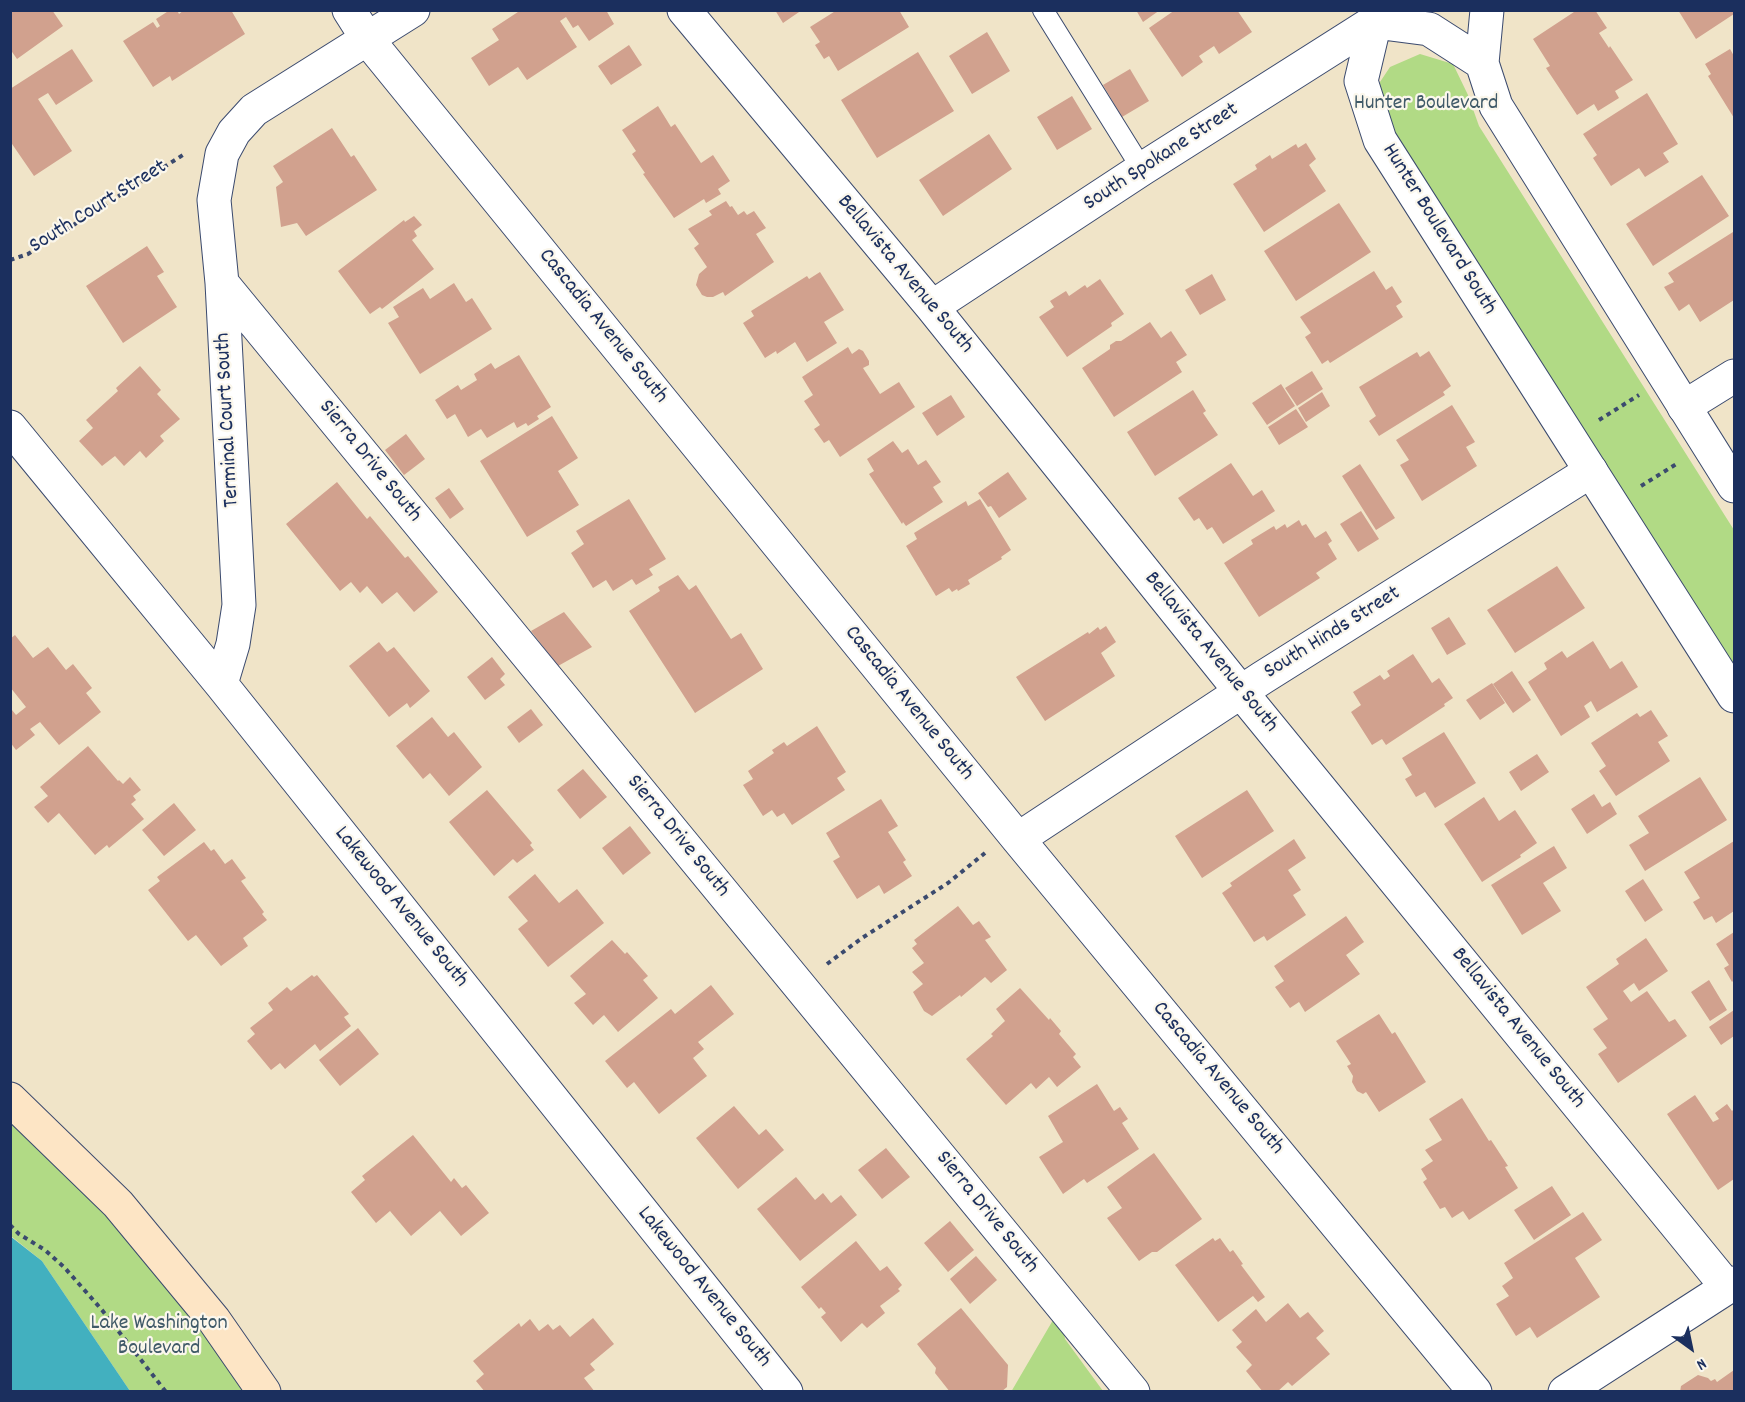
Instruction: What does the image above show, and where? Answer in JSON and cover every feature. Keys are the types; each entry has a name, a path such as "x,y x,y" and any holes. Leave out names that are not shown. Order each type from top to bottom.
{"main road":[{"path":"10,1099 118,1204 214,1320 264,1392"}],"street":[{"name":"Cascadia Avenue South","path":"349,10 368,40 1017,839 1475,1392"},
{"path":"368,40 413,10"},
{"name":"Bellavista Avenue South","path":"684,10 932,307 1241,692 1732,1289"},
{"path":"1487,10 1482,63 1496,106 1734,486"},
{"path":"1379,14 1429,29 1482,63"},
{"name":"South Spokane Street","path":"932,307 1379,14"},
{"name":"Hunter Boulevard South","path":"1379,14 1361,81 1380,140 1734,696"},
{"name":"Terminal Court South","path":"221,684 233,644 239,605 222,283 214,200 222,154 234,132 254,110 368,40"},
{"name":"Sierra Drive South","path":"222,283 1133,1392"},
{"path":"1684,407 1734,376"},
{"name":"Lakewood Avenue South","path":"10,427 221,684 786,1392"},
{"name":"South Hinds Street","path":"1017,839 1241,692 1591,471"},
{"path":"1565,1392 1732,1289"}],"lane":[{"path":"1043,10 1142,169"}],"path":[{"name":"South Court Street","path":"10,260 28,254 186,153"},
{"path":"1596,422 1645,391"},
{"path":"1637,488 1686,457"},
{"path":"818,970 862,938 948,883 988,850"},
{"path":"10,1225 64,1267 102,1310 166,1392"}],"green space":[{"name":"Hunter Boulevard","path":"1420,54 1453,64 1468,95 1479,126 1734,530 1734,688 1387,123 1376,88 1390,67"},
{"name":"Lake Washington Boulevard","path":"10,1099 264,1391 130,1391 42,1261 11,1236"},
{"path":"1053,1320 1064,1333 1065,1339 1103,1391 1011,1392"}],"water":[{"path":"10,1236 42,1261 130,1391 11,1391"}],"building":[{"path":"10,10 52,10 63,26 17,59 10,49"},
{"path":"170,10 177,10 179,14 184,10 231,10 245,34 172,81 170,76 153,87 123,41 153,22 157,28 160,26 156,19"},
{"path":"521,10 606,10 614,24 589,41 578,25 573,28 566,17 560,21 577,47 527,80 518,67 489,86 471,58 499,40 492,29"},
{"path":"775,10 802,10 783,23"},
{"path":"837,10 899,10 909,27 838,71 829,56 824,59 815,45 820,42 810,27"},
{"path":"1136,10 1160,10 1143,22"},
{"path":"1175,10 1237,10 1252,32 1219,54 1214,46 1199,56 1203,62 1182,77 1149,28"},
{"path":"1577,10 1595,10 1607,28 1599,33 1633,80 1615,91 1619,98 1598,111 1594,104 1577,115 1546,68 1550,66 1533,39"},
{"path":"1678,10 1734,10 1734,14 1696,39"},
{"path":"987,32 1010,71 972,94 949,56"},
{"path":"629,45 642,65 611,85 598,66"},
{"path":"72,49 93,81 56,105 48,93 38,99 72,151 34,176 10,141 10,89"},
{"path":"1730,49 1734,56 1734,118 1708,76 1711,74 1705,64"},
{"path":"918,52 954,111 877,158 841,100"},
{"path":"1130,69 1149,101 1122,117 1103,85"},
{"path":"1647,93 1678,144 1663,153 1669,162 1645,177 1639,168 1611,186 1593,158 1597,155 1583,134"},
{"path":"1072,96 1092,129 1057,150 1037,117"},
{"path":"658,106 671,127 675,124 701,163 713,155 730,181 718,189 721,194 706,203 704,199 674,218 643,174 645,173 632,154 636,151 622,130"},
{"path":"332,128 351,157 354,155 377,190 306,236 297,223 281,227 276,187 283,182 273,166"},
{"path":"989,134 1012,169 943,216 919,180"},
{"path":"1306,143 1316,159 1309,165 1326,191 1264,232 1233,184 1257,169 1255,165 1270,155 1272,159 1296,144 1298,148"},
{"path":"1702,175 1729,216 1653,266 1626,224"},
{"path":"726,201 738,215 744,211 747,215 754,211 766,228 756,234 774,262 725,296 723,292 707,297 702,295 696,285 699,274 707,267 694,248 699,244 688,229 712,215 709,211"},
{"path":"1339,203 1371,252 1296,301 1264,251"},
{"path":"414,216 422,225 414,231 417,236 412,240 434,269 382,309 380,307 370,314 338,271 404,220 405,222"},
{"path":"1733,232 1734,300 1700,322 1689,304 1679,311 1664,287 1674,282 1668,273"},
{"path":"147,246 164,272 157,276 177,307 123,343 86,286"},
{"path":"1374,271 1386,290 1392,286 1402,302 1396,306 1403,317 1330,363 1328,360 1322,364 1305,337 1311,333 1300,317"},
{"path":"820,272 844,310 824,322 837,343 807,362 795,342 777,354 776,351 765,358 743,323 754,316 751,311 807,276 809,279"},
{"path":"1212,274 1226,300 1200,315 1185,290"},
{"path":"1100,279 1124,314 1111,323 1112,326 1067,357 1039,317 1054,307 1050,301 1066,291 1069,296 1085,285 1087,288"},
{"path":"454,283 466,302 472,298 492,329 420,374 388,323 399,317 393,307 423,288 430,299"},
{"path":"1150,322 1161,338 1171,331 1187,355 1176,362 1182,372 1114,417 1082,368 1110,349 1110,345 1121,341"},
{"path":"848,347 852,354 859,349 863,351 869,365 863,368 880,394 899,382 915,407 840,457 829,440 824,443 814,429 820,425 804,401 813,395 802,377"},
{"path":"1429,351 1451,386 1443,392 1445,395 1379,436 1369,421 1376,416 1359,387 1417,352 1420,357"},
{"path":"519,355 551,407 537,416 539,419 528,426 526,423 517,428 514,422 487,438 481,429 468,437 455,414 447,419 435,400 458,385 461,390 477,380 474,374 491,363 495,369"},
{"path":"140,366 161,390 157,394 180,419 160,436 164,441 146,458 140,451 124,466 115,456 102,466 79,441 93,428 86,420 118,391 116,388"},
{"path":"1312,371 1323,389 1297,406 1285,388"},
{"path":"1281,384 1295,406 1267,425 1252,403"},
{"path":"1193,390 1206,411 1203,413 1218,435 1155,476 1127,432"},
{"path":"1322,392 1330,406 1306,422 1298,408"},
{"path":"951,395 965,417 937,436 922,413"},
{"path":"1452,405 1475,442 1466,447 1477,466 1422,501 1400,465 1409,460 1396,440"},
{"path":"1296,409 1308,427 1279,445 1268,427"},
{"path":"552,416 578,458 558,471 579,505 527,537 480,461"},
{"path":"406,434 425,459 404,475 385,450"},
{"path":"893,441 902,453 908,449 918,465 926,460 941,482 933,487 943,502 906,526 903,522 902,524 869,474 874,471 867,459"},
{"path":"1231,463 1253,496 1262,490 1275,511 1223,544 1212,527 1207,530 1199,518 1194,521 1178,498"},
{"path":"1360,464 1395,518 1376,530 1342,476"},
{"path":"1008,472 1027,499 999,518 978,493"},
{"path":"337,482 367,519 370,516 405,558 408,556 438,592 414,612 397,592 382,604 367,586 360,593 351,582 340,591 286,524"},
{"path":"449,488 464,509 450,519 435,498"},
{"path":"629,499 666,559 649,569 653,575 636,585 632,579 613,591 606,580 593,588 571,553 584,544 576,531"},
{"path":"980,499 1011,550 1001,557 1002,559 968,580 970,584 958,591 957,589 952,592 949,588 936,596 906,546 917,539 914,533 966,501 968,506"},
{"path":"1361,511 1379,539 1358,552 1340,524"},
{"path":"1299,520 1302,526 1306,524 1315,538 1326,531 1332,541 1328,544 1337,559 1316,573 1320,578 1259,617 1224,563 1253,544 1251,540 1274,526 1276,530 1285,524 1287,528"},
{"path":"1557,566 1585,608 1515,653 1487,610"},
{"path":"678,575 689,590 696,585 731,639 741,633 763,669 695,713 629,611 660,591 658,587"},
{"path":"564,612 592,647 558,666 531,631"},
{"path":"1449,617 1466,644 1447,655 1431,628"},
{"path":"1106,626 1116,642 1101,653 1115,676 1045,721 1016,677 1088,632 1089,634 1098,627 1100,630"},
{"path":"15,635 33,658 48,647 66,670 73,664 92,688 86,693 101,712 59,745 40,722 30,729 35,735 16,750 10,742 10,711 12,710 16,715 26,707 10,687 10,639"},
{"path":"1593,641 1610,669 1622,661 1638,687 1597,712 1591,701 1584,706 1590,717 1561,736 1528,682 1547,669 1544,663 1562,651 1567,658"},
{"path":"379,642 387,652 394,647 430,691 410,708 407,703 389,717 349,666"},
{"path":"1413,654 1432,683 1439,678 1453,698 1444,704 1445,706 1386,745 1382,739 1372,745 1351,712 1361,705 1353,692 1380,675 1384,680 1390,676 1387,671"},
{"path":"492,657 505,674 500,679 505,685 485,700 467,677"},
{"path":"1512,671 1531,700 1513,713 1493,684"},
{"path":"1492,683 1505,703 1480,720 1466,700"},
{"path":"531,709 543,725 519,743 507,727"},
{"path":"1651,710 1668,736 1658,742 1670,761 1616,796 1599,771 1606,766 1591,743 1637,713 1640,717"},
{"path":"432,717 448,737 454,732 482,767 449,796 430,773 423,779 396,746"},
{"path":"817,726 846,772 837,778 845,790 792,825 784,813 777,817 772,810 763,816 743,785 753,779 748,771 774,753 772,750 784,742 787,746"},
{"path":"1444,732 1476,783 1435,808 1425,792 1416,797 1405,779 1412,775 1402,758"},
{"path":"88,746 118,781 123,784 130,777 141,790 133,796 136,800 131,804 144,819 109,848 107,845 95,855 59,813 48,823 34,807 48,796 40,787"},
{"path":"1537,754 1549,772 1521,791 1509,772"},
{"path":"583,769 607,797 580,819 557,790"},
{"path":"1700,777 1727,820 1645,871 1629,845 1649,833 1638,816"},
{"path":"487,790 532,843 530,845 534,850 517,863 513,859 494,876 449,822"},
{"path":"1247,790 1274,831 1202,878 1175,836"},
{"path":"1594,794 1602,807 1610,802 1617,814 1587,834 1571,809"},
{"path":"1484,797 1499,821 1515,810 1537,843 1520,855 1521,857 1482,882 1444,824"},
{"path":"881,799 898,826 888,832 906,860 903,862 912,876 884,894 879,885 857,899 833,861 840,857 826,833"},
{"path":"174,803 196,830 164,856 142,830"},
{"path":"630,826 651,853 623,875 602,848"},
{"path":"1294,839 1306,858 1288,870 1301,890 1293,895 1306,915 1267,941 1264,936 1254,942 1222,893 1232,886 1230,883"},
{"path":"1734,841 1734,911 1716,923 1712,916 1704,920 1693,902 1700,898 1684,872"},
{"path":"204,842 211,851 214,849 225,864 232,859 246,878 241,881 264,912 262,914 267,920 243,938 248,946 221,966 196,935 188,941 148,890 160,881 157,877"},
{"path":"1554,846 1567,868 1543,883 1561,911 1522,935 1491,885"},
{"path":"535,874 559,903 577,889 604,923 548,967 518,929 528,921 508,897"},
{"path":"1643,879 1663,910 1645,922 1625,891"},
{"path":"958,906 973,925 979,921 991,937 985,940 1007,970 991,983 985,977 961,997 960,995 932,1016 924,1011 913,992 923,984 912,972 924,963 912,948 917,944 914,940"},
{"path":"1346,916 1364,942 1346,955 1360,974 1305,1012 1299,1002 1290,1008 1275,987 1284,981 1274,966"},
{"path":"1734,932 1734,980 1732,982 1724,968 1729,965 1716,944"},
{"path":"1646,938 1668,971 1639,991 1634,983 1623,991 1631,1002 1647,991 1669,1022 1675,1019 1687,1036 1618,1083 1598,1054 1607,1048 1593,1029 1608,1019 1586,987 1619,964 1616,959"},
{"path":"612,940 625,954 627,952 648,976 643,980 658,998 618,1032 604,1015 593,1025 574,1003 586,994 570,976"},
{"path":"312,975 314,977 317,975 349,1014 344,1017 351,1026 320,1051 315,1044 285,1069 280,1063 271,1070 247,1041 255,1034 250,1028 273,1010 268,1003 287,987 291,991"},
{"path":"1709,980 1727,1010 1710,1021 1691,992"},
{"path":"711,985 734,1014 698,1042 704,1049 693,1058 707,1076 659,1114 634,1082 627,1088 605,1061 671,1009 675,1014"},
{"path":"1020,988 1061,1031 1059,1034 1076,1054 1073,1057 1081,1067 1057,1087 1049,1077 1036,1089 1031,1083 1006,1105 966,1059 993,1036 991,1034 1005,1021 996,1009"},
{"path":"1734,1010 1734,1036 1721,1045 1709,1027"},
{"path":"1379,1014 1392,1034 1395,1032 1426,1082 1379,1112 1366,1092 1363,1094 1357,1091 1352,1082 1353,1076 1347,1066 1351,1064 1336,1041"},
{"path":"358,1028 379,1054 340,1086 319,1060"},
{"path":"1097,1084 1114,1111 1120,1107 1128,1119 1122,1123 1139,1149 1087,1183 1084,1179 1063,1194 1039,1157 1063,1142 1048,1116"},
{"path":"1695,1095 1713,1122 1719,1119 1715,1113 1727,1104 1732,1111 1734,1109 1734,1179 1718,1190 1667,1114"},
{"path":"1462,1098 1508,1166 1505,1167 1518,1188 1469,1220 1463,1211 1452,1218 1445,1207 1440,1209 1423,1182 1427,1179 1421,1169 1433,1161 1425,1150 1442,1140 1429,1119"},
{"path":"734,1106 759,1135 766,1129 784,1150 738,1189 696,1138"},
{"path":"413,1135 451,1182 454,1178 462,1188 466,1185 489,1213 461,1236 440,1211 411,1236 390,1211 376,1223 351,1192 365,1180 362,1176"},
{"path":"886,1148 910,1177 882,1199 858,1170"},
{"path":"1154,1153 1202,1219 1157,1252 1152,1252 1139,1261 1107,1218 1122,1208 1107,1187"},
{"path":"796,1177 815,1200 823,1193 831,1203 841,1195 857,1215 800,1261 757,1209"},
{"path":"1552,1186 1571,1215 1534,1240 1514,1210"},
{"path":"1583,1212 1602,1240 1575,1258 1600,1297 1537,1338 1530,1327 1516,1336 1496,1304 1509,1296 1502,1286 1513,1278 1504,1263"},
{"path":"950,1221 974,1250 948,1272 924,1243"},
{"path":"1213,1238 1215,1241 1220,1238 1230,1252 1233,1250 1243,1264 1241,1265 1265,1297 1258,1302 1253,1296 1218,1322 1175,1265"},
{"path":"856,1241 880,1271 887,1266 902,1285 898,1289 900,1291 880,1306 885,1313 867,1328 862,1323 841,1342 821,1317 826,1313 821,1307 819,1309 801,1287"},
{"path":"976,1256 997,1280 970,1304 950,1279"},
{"path":"1288,1303 1300,1318 1308,1312 1324,1331 1316,1338 1330,1354 1292,1386 1288,1382 1277,1392 1263,1392 1246,1371 1252,1365 1236,1347 1242,1342 1232,1330 1256,1309 1266,1322"},
{"path":"961,1308 1008,1365 1007,1387 1001,1392 950,1392 935,1373 936,1368 917,1344"},
{"path":"593,1318 614,1344 590,1364 595,1370 584,1378 595,1392 485,1392 476,1381 484,1374 473,1361 519,1323 521,1327 530,1319 539,1331 548,1324 553,1330 560,1325 570,1337"},
{"path":"1734,1370 1734,1392 1680,1392 1681,1386 1698,1375 1711,1381 1715,1379 1717,1382"}]}
